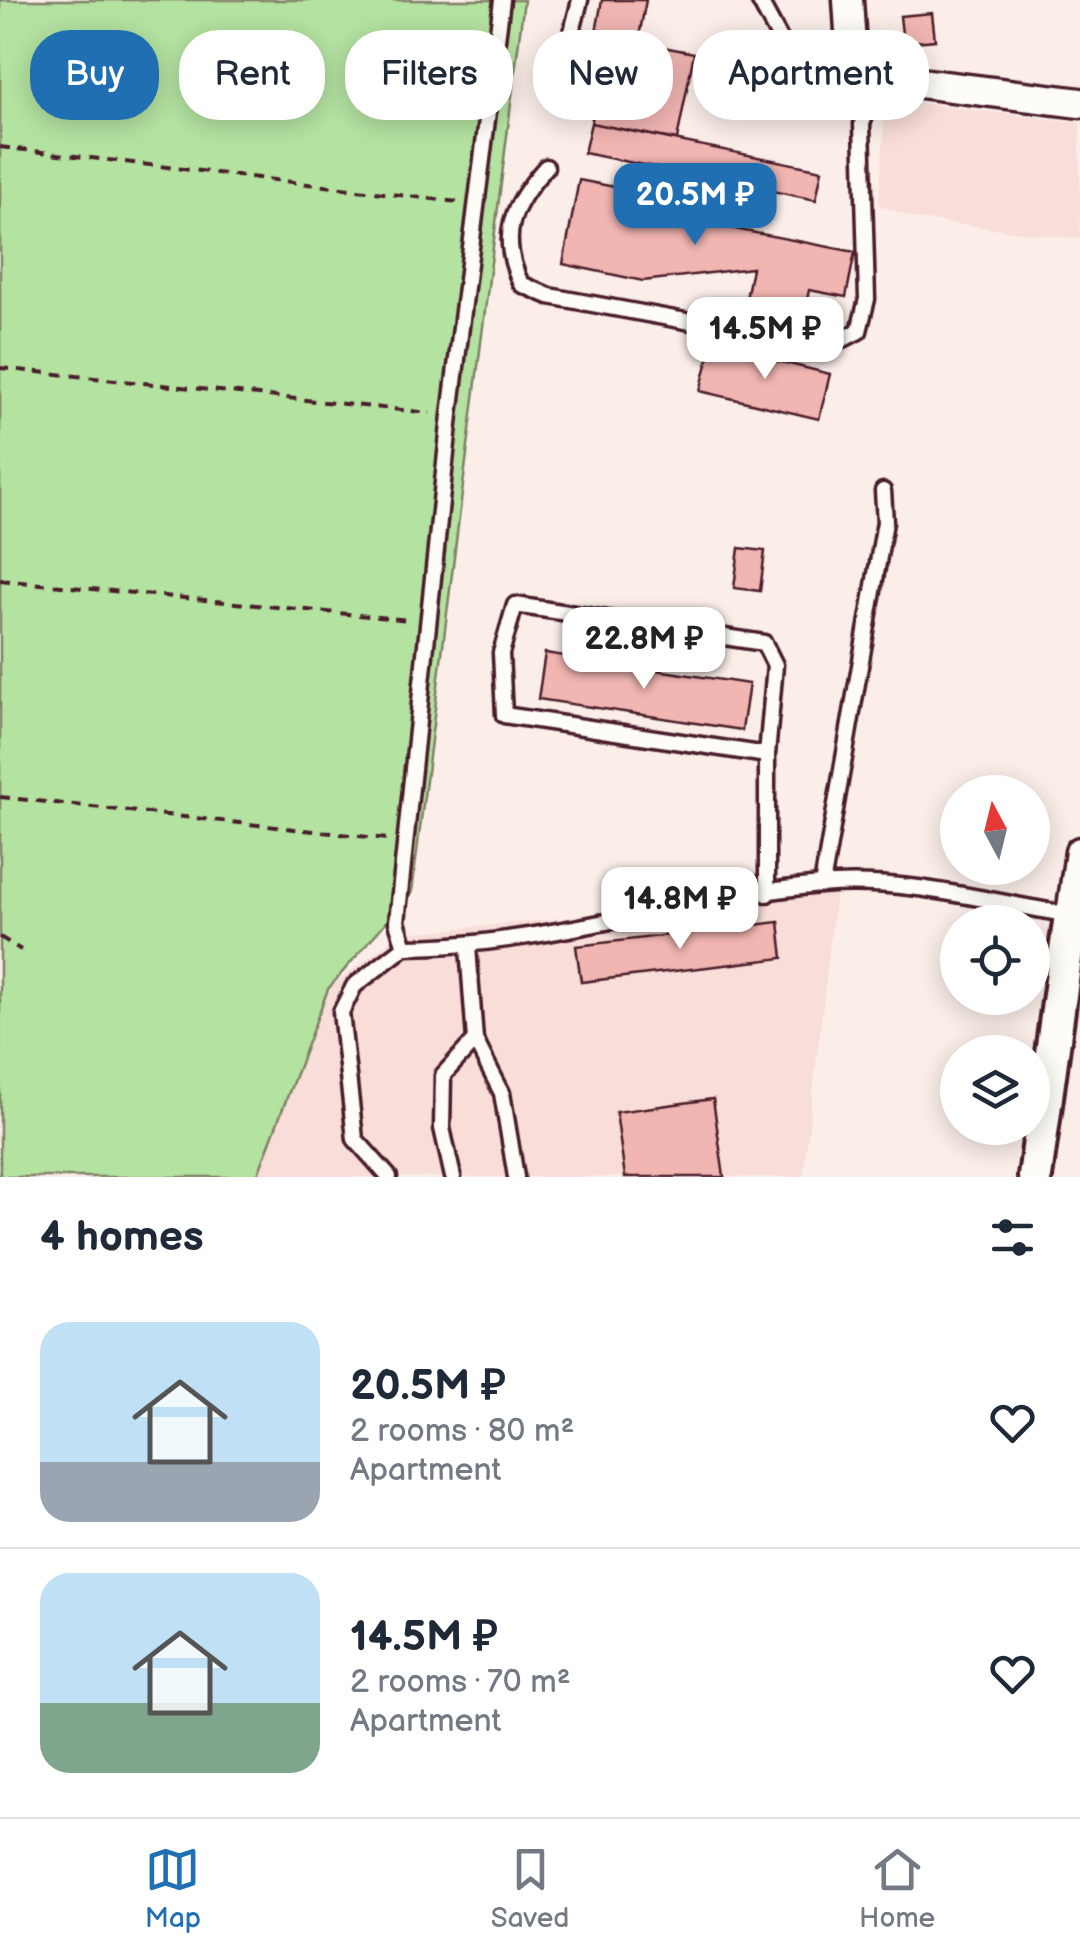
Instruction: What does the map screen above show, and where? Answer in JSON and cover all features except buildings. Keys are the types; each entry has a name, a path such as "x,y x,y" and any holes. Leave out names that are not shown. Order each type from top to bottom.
{"street":[{"path":"848,0 850,30"},
{"path":"929,84 1080,103"},
{"path":"1035,1177 1076,916 1080,852"}],"lane":[{"path":"405,947 397,922 450,415 502,0"},
{"path":"572,30 580,0"},
{"path":"758,0 775,30"},
{"path":"546,167 517,200 508,256 520,284 549,296 828,346 860,332 868,299 864,120"},
{"path":"822,885 885,522 883,492"},
{"path":"767,755 504,715 501,653 515,605 764,643 775,665 767,755 767,894"},
{"path":"389,1177 355,1139 341,1012 354,986 405,947 468,946 822,885 893,886 1076,916"},
{"path":"468,946 475,1040 502,1093 516,1177"},
{"path":"453,1177 442,1128 442,1075 475,1040"}],"path":[{"path":"0,148 478,204"},
{"path":"0,368 450,415"},
{"path":"0,580 429,622"},
{"path":"0,797 406,841"},
{"path":"0,936 21,950"}],"shaded area":[{"path":"929,104 1080,123 1080,239 915,219 879,205 885,120 929,120"},
{"path":"836,892 803,1177 257,1177 328,989 399,934"}],"green space":[{"path":"0,0 524,0 513,88 513,30 345,30 345,120 509,120 412,892 328,989 257,1177 0,1177"}]}
